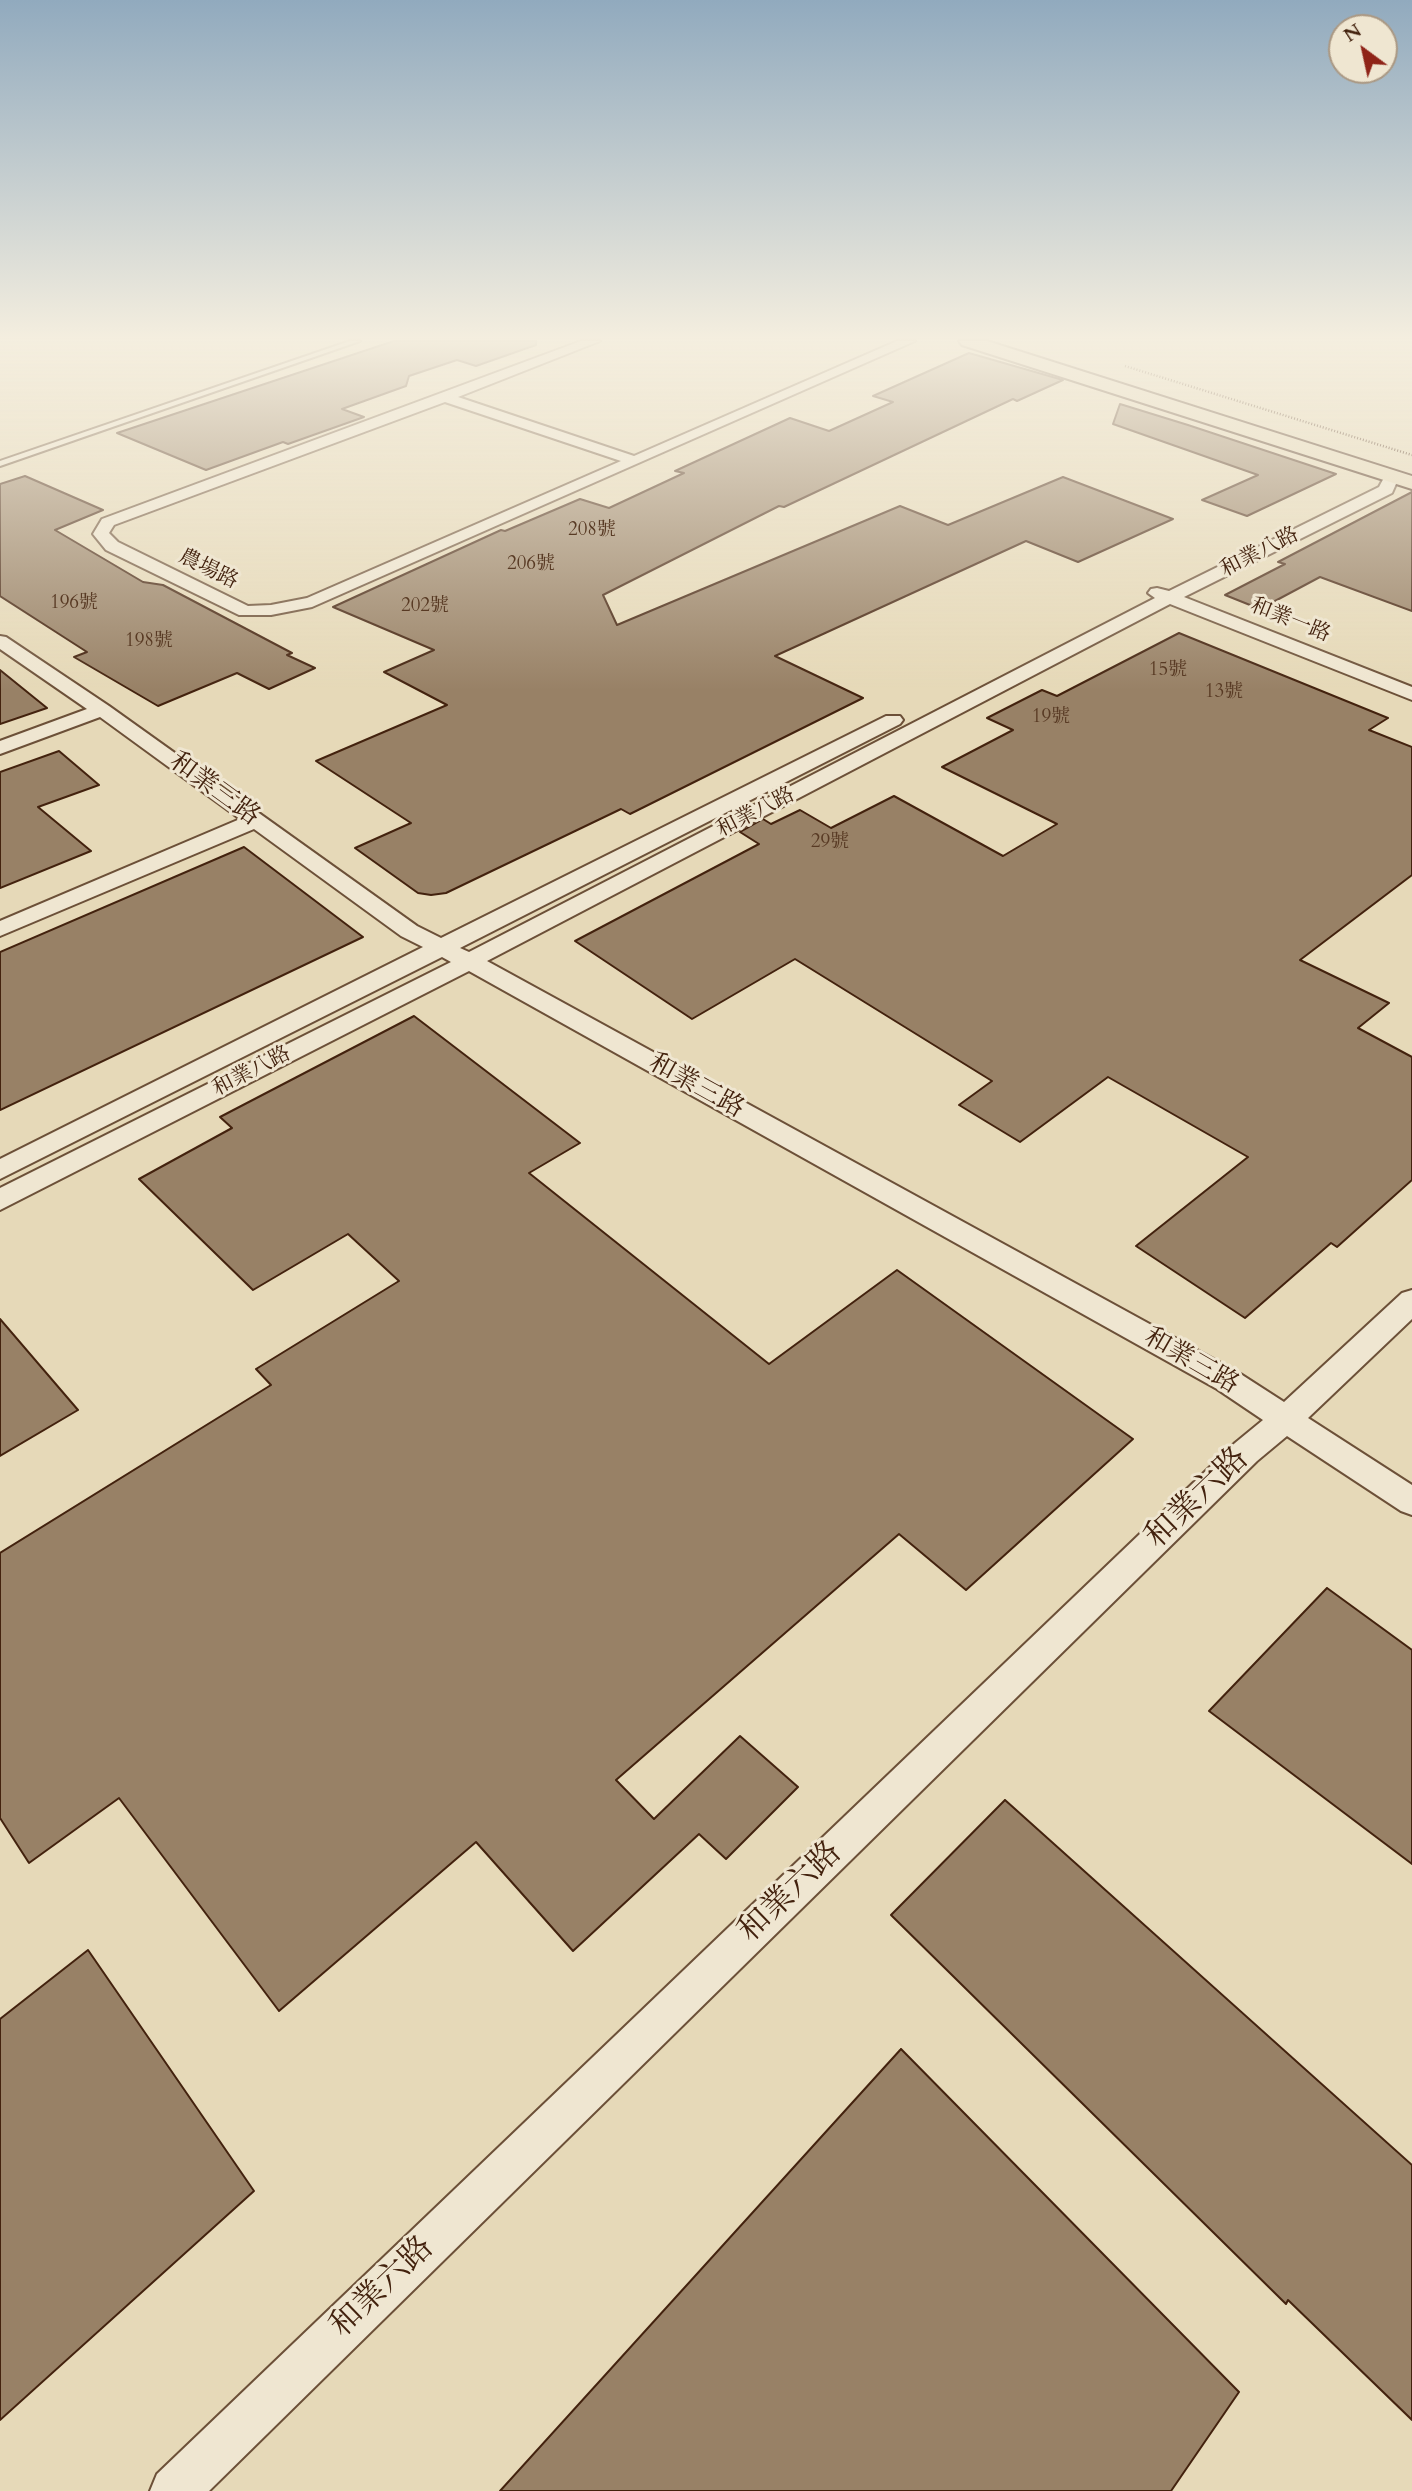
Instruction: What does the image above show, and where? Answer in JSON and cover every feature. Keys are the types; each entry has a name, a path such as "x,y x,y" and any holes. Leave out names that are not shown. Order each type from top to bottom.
{"main road":[{"path":"1330,457 1412,483"}],"street":[{"name":"農場路","path":"284,457 108,523 101,534 111,546 245,611 271,610 312,602 643,457"},
{"path":"623,457 634,461"},
{"name":"和業八路","path":"0,1170 439,948 1160,594 1386,490 1391,477"},
{"name":"和業八路","path":"0,1200 468,962 1160,594"},
{"name":"和業一路","path":"1160,594 1412,694"},
{"name":"和業三路","path":"0,641 102,710 409,931 1228,1381 1412,1502"},
{"path":"0,748 102,710"},
{"path":"0,929 257,820"},
{"name":"和業六路","path":"174,2491 1246,1452 1286,1419 1412,1301"}],"lane":[{"path":"0,464 20,457"}],"building":[{"path":"175,457 241,457 206,470"},
{"path":"705,457 889,457 784,507 779,506 603,595 617,625 900,506 948,525 1063,477 1173,519 1078,562 1026,541 775,656 863,698 630,814 621,809 446,893 418,893 355,848 411,823 316,761 447,705 384,672 434,650 333,607 501,530 505,531 580,499 609,508 684,473 675,471"},
{"path":"1208,457 1285,457 1336,474 1247,516 1202,500 1258,475"},
{"path":"25,476 103,510 55,530 143,582 163,585 292,653 287,655 315,668 269,689 237,673 158,706 74,657 87,652 0,596 0,484"},
{"path":"1412,492 1412,611 1320,577 1260,609 1225,595 1285,564 1278,562"},
{"path":"1179,633 1388,718 1369,730 1412,747 1412,875 1300,960 1389,1003 1358,1028 1412,1057 1412,1180 1337,1247 1331,1243 1245,1318 1136,1246 1248,1157 1108,1077 1020,1142 959,1105 992,1081 795,959 692,1019 575,941 759,844 740,832 763,819 771,824 800,810 831,828 894,796 1003,856 1057,824 942,767 1013,730 987,718 1042,690 1057,696"},
{"path":"0,670 47,708 0,724"},
{"path":"59,751 99,785 38,807 91,851 0,888 0,772"},
{"path":"244,847 363,937 0,1110 0,952"},
{"path":"414,1016 580,1143 529,1173 769,1364 897,1270 1133,1439 966,1590 899,1534 616,1780 654,1819 740,1736 798,1787 726,1859 699,1834 573,1951 476,1842 279,2011 119,1798 29,1863 0,1818 0,1553 271,1385 256,1369 399,1281 348,1234 253,1290 139,1179 232,1128 220,1117"},
{"path":"0,1319 78,1410 0,1456"},
{"path":"1327,1588 1412,1650 1412,1864 1209,1711"},
{"path":"1005,1800 1412,2165 1412,2420 1288,2300 1286,2304 891,1915"},
{"path":"88,1950 254,2191 0,2420 0,2019"},
{"path":"901,2049 1239,2392 1171,2491 500,2491"}]}
